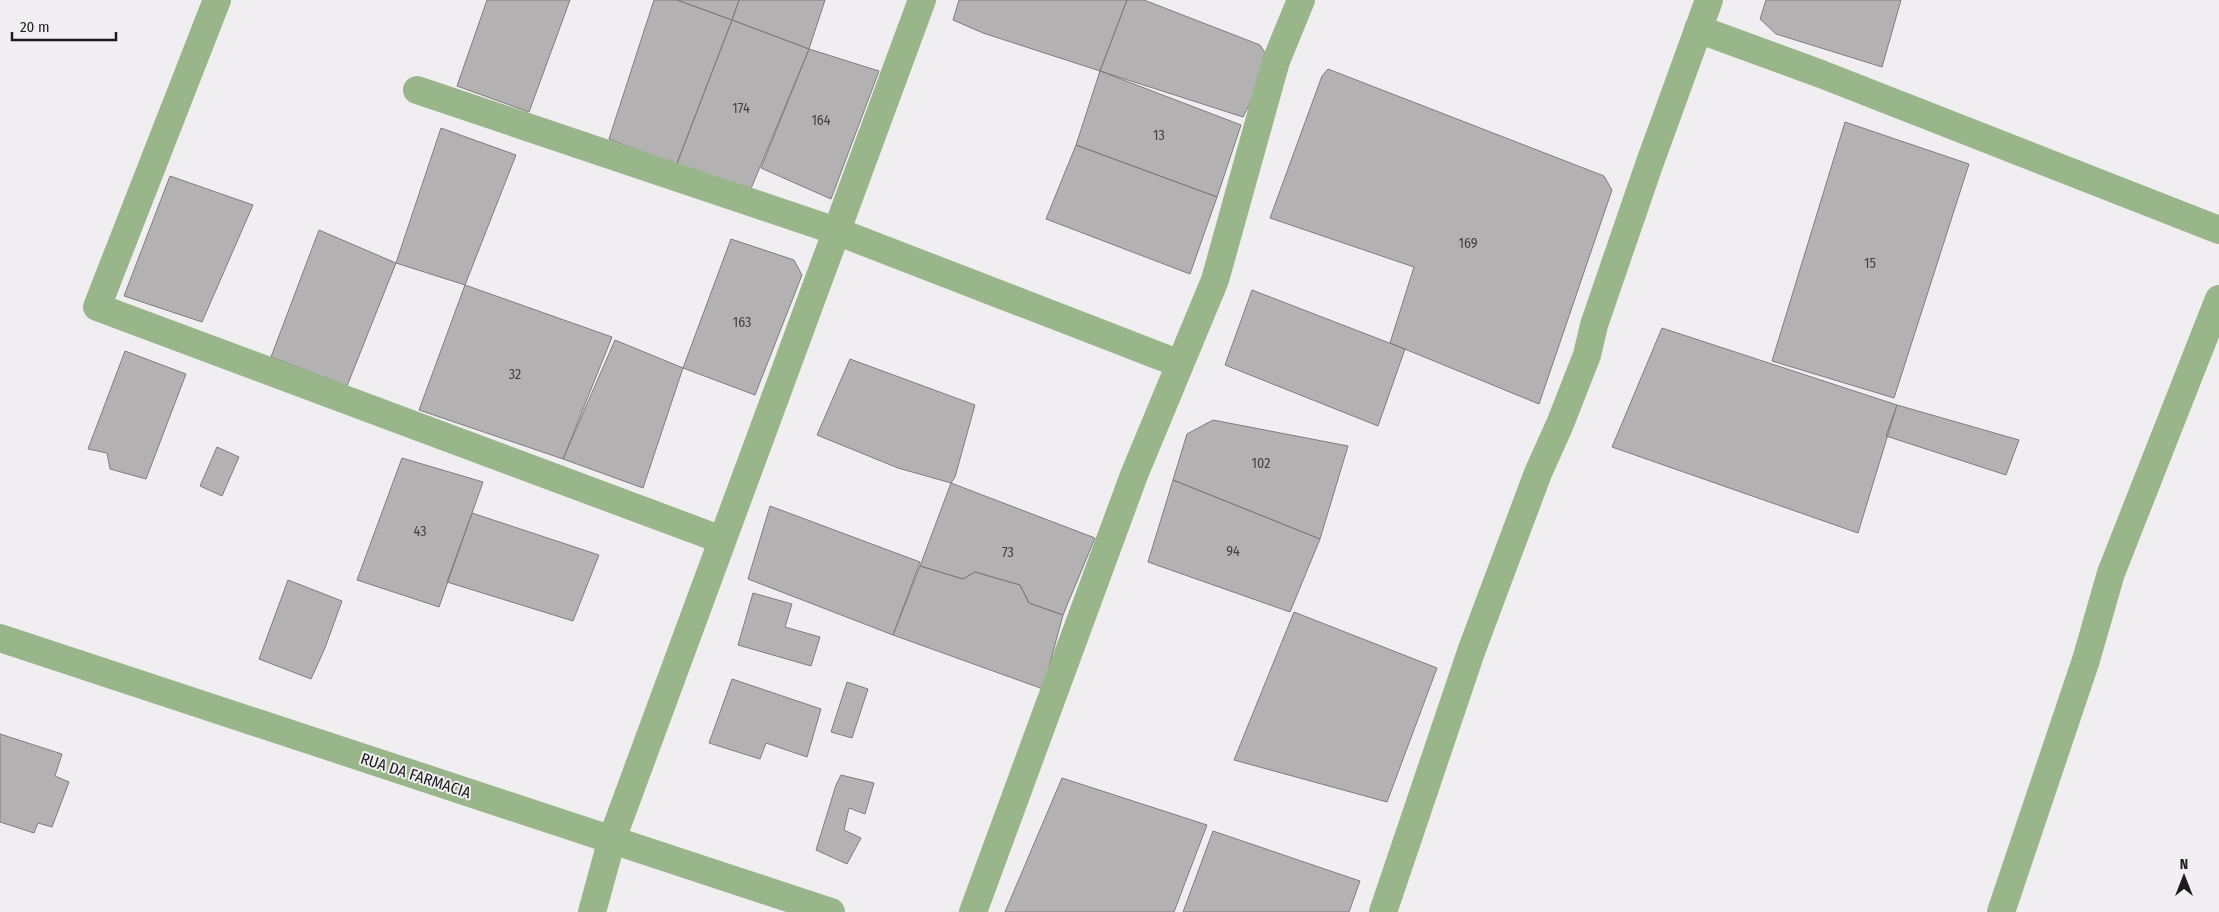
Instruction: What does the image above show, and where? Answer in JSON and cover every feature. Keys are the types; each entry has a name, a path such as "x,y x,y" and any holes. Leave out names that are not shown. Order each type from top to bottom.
{"street":[{"path":"218,0 97,307 722,540"},
{"path":"592,912 612,839 922,0"},
{"path":"973,912 1124,503 1215,280 1276,61 1302,0"},
{"path":"1383,912 1472,649 1538,473 1560,424 1586,354 1645,175 1709,0"},
{"path":"1698,28 1821,74 2219,230"},
{"path":"417,90 836,231 1180,364"},
{"path":"2001,912 2082,669 2111,573 2219,299"},
{"name":"RUA DA FARMACIA","path":"0,638 831,912"}],"building":[{"path":"487,0 570,0 529,112 457,86"},
{"path":"654,0 677,0 732,20 676,166 609,139"},
{"path":"677,0 739,0 732,20"},
{"path":"739,0 825,0 809,49 732,20"},
{"path":"959,0 1127,0 1100,71 983,33 953,20"},
{"path":"1127,0 1144,0 1260,45 1269,59 1259,86 1243,117 1100,71"},
{"path":"1766,0 1901,0 1882,67 1776,34 1760,19"},
{"path":"732,20 809,49 750,191 676,166"},
{"path":"809,49 879,71 831,199 761,168"},
{"path":"1328,69 1604,176 1612,190 1539,404 1390,343 1414,267 1270,218 1322,76"},
{"path":"1100,71 1241,125 1217,197 1076,145"},
{"path":"1845,122 1969,164 1894,398 1772,361"},
{"path":"441,128 516,155 465,285 396,263"},
{"path":"1076,145 1217,197 1190,274 1046,219"},
{"path":"170,176 253,205 202,322 124,296"},
{"path":"319,230 396,263 347,386 271,357"},
{"path":"731,239 794,260 802,275 755,395 683,368"},
{"path":"465,285 612,337 563,459 419,410"},
{"path":"1252,290 1405,349 1378,426 1225,365"},
{"path":"1662,328 1897,405 1858,533 1612,447"},
{"path":"615,340 683,368 643,488 563,459"},
{"path":"125,351 186,374 146,479 110,469 107,453 88,449"},
{"path":"850,359 975,405 955,477 951,483 898,468 817,435"},
{"path":"1897,405 2019,440 2006,475 1886,436"},
{"path":"1213,420 1348,446 1320,539 1173,480 1187,434"},
{"path":"217,447 239,457 222,496 200,486"},
{"path":"402,458 483,482 439,607 357,580"},
{"path":"1173,480 1320,539 1290,612 1148,562"},
{"path":"951,483 1095,538 1063,615 1029,603 1020,585 975,572 963,579 920,566"},
{"path":"770,506 920,562 893,635 748,579"},
{"path":"472,513 599,555 573,621 447,582"},
{"path":"920,566 963,579 975,572 1020,585 1029,603 1063,615 1043,689 893,635"},
{"path":"288,580 342,601 325,648 311,679 259,659"},
{"path":"753,593 792,604 785,627 820,637 811,666 738,645"},
{"path":"1294,612 1437,668 1387,802 1234,760"},
{"path":"732,679 821,709 807,757 766,743 760,759 709,743"},
{"path":"847,682 868,689 852,738 831,732"},
{"path":"0,734 62,754 55,776 69,782 52,827 38,823 34,833 0,822"},
{"path":"841,775 874,783 865,814 849,808 844,830 861,838 847,864 816,850 836,785"},
{"path":"1062,778 1207,825 1174,912 1005,912"},
{"path":"1213,831 1360,881 1349,912 1183,912"}]}
